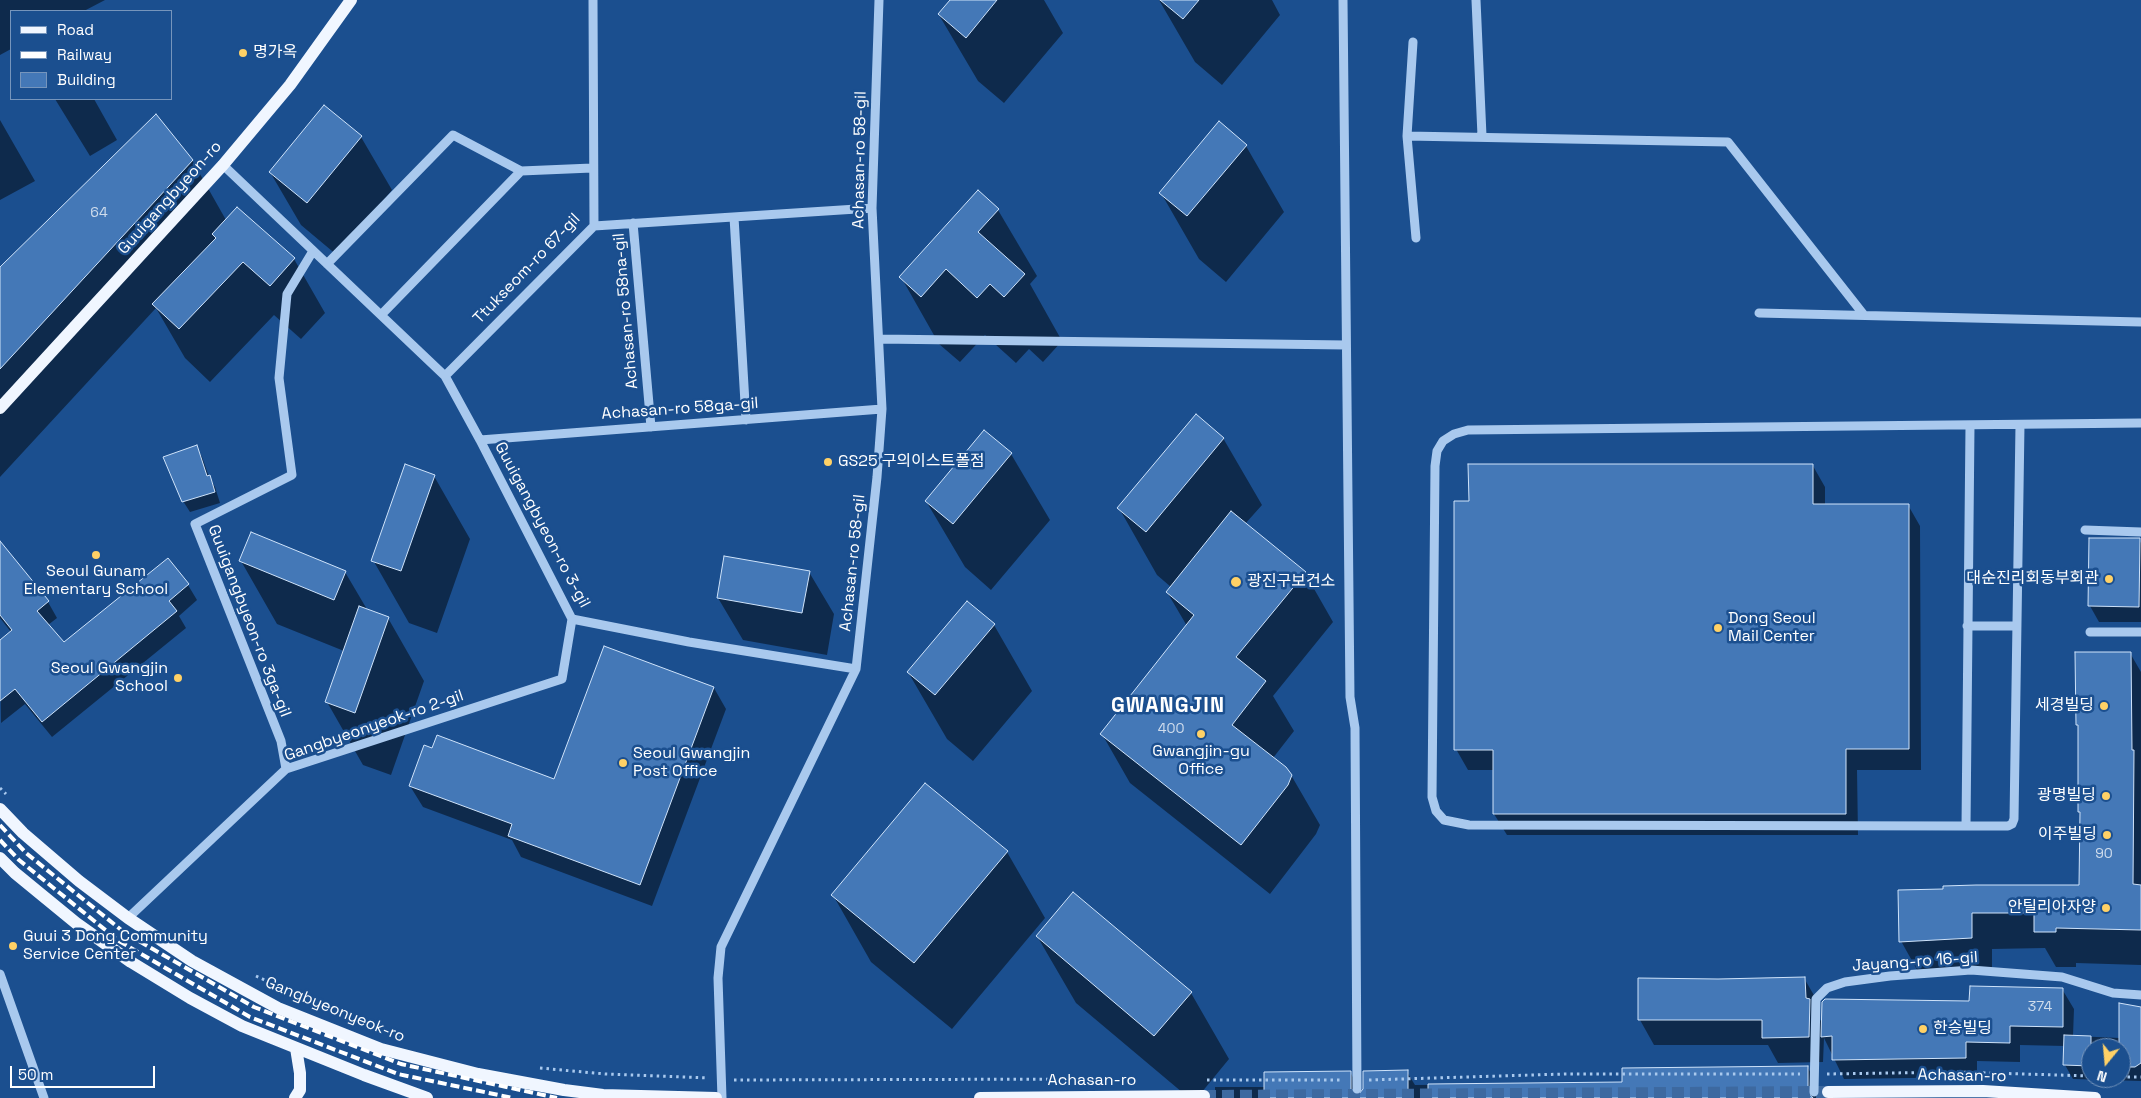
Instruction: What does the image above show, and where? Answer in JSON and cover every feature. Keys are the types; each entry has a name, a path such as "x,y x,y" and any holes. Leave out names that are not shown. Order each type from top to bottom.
{"main road":[{"name":"Guuigangbyeon-ro","path":"0,408 223,165 290,85 351,0"},
{"name":"Gangbyeonyeok-ro","path":"0,809 23,833 51,857 128,918 192,961 278,1008 381,1049 478,1074 597,1096 716,1098"},
{"path":"0,858 15,873 76,923 131,962 190,998 242,1026 427,1098"},
{"path":"295,1098 300,1090 300,1073 296,1048"},
{"name":"Achasan-ro","path":"1828,1092 1983,1091 2095,1098"},
{"name":"Achasan-ro","path":"980,1098 1204,1096"}],"street":[{"name":"Ttukseom-ro 67-gil","path":"445,376 594,226 592,168 593,0"},
{"name":"Achasan-ro 58-gil","path":"722,1098 718,978 721,947 856,669 877,477 882,409 872,208 878,0"},
{"path":"1343,0 1350,697 1355,728 1357,1085"},
{"path":"1476,0 1482,136"},
{"path":"1413,42 1406,136 1416,238"},
{"path":"327,264 453,135 521,171 592,168"},
{"path":"1406,136 1429,138 1482,136 1728,142 1864,316"},
{"name":"Guuigangbyeon-ro 3-gil","path":"223,165 445,376 572,619 689,642 856,669"},
{"path":"381,316 521,171"},
{"name":"Achasan-ro 58na-gil","path":"594,226 872,208"},
{"path":"734,217 746,420"},
{"name":"Achasan-ro 58na-gil","path":"633,223 651,427"},
{"name":"Guuigangbyeon-ro 3ga-gil","path":"286,769 280,741 195,524 292,475 280,378 287,294 313,251"},
{"path":"1759,313 2141,322"},
{"path":"879,339 1346,345"},
{"name":"Achasan-ro 58ga-gil","path":"480,440 882,409"},
{"path":"2020,425 2014,819 2012,824 2008,826 1479,825 1454,824 1444,820 1436,811 1432,797 1435,466 1437,451 1444,441 1454,434 1468,430 2141,423"},
{"path":"1966,826 1970,426"},
{"path":"2085,530 2141,532"},
{"name":"Gangbyeonyeok-ro 2-gil","path":"128,918 286,769 562,679 572,619"},
{"path":"1967,626 2016,626"},
{"path":"2090,632 2141,632"},
{"name":"Jayang-ro 16-gil","path":"1814,1092 1816,999 1827,988 1845,982 1890,976 1971,970 2062,977 2113,993 2141,995"},
{"path":"0,974 44,1098"}],"path":[{"path":"0,788 6,795"},
{"path":"253,975 324,1008"},
{"path":"378,1029 405,1037"},
{"path":"531,1067 605,1074 744,1081 1100,1079"},
{"path":"1207,1080 1357,1085 1564,1074 1955,1072 2081,1076"}],"building":[{"path":"950,0 997,0 966,38 938,14"},
{"path":"1160,0 1199,0 1183,19"},
{"path":"324,105 362,136 307,203 269,172"},
{"path":"156,114 193,160 0,369 0,267"},
{"path":"1219,121 1247,145 1187,216 1159,193"},
{"path":"978,190 999,209 978,232 1025,274 1004,297 990,284 977,298 946,269 921,297 899,277"},
{"path":"237,207 295,258 270,286 243,262 179,329 152,304 216,238 212,234"},
{"path":"1196,414 1224,438 1146,532 1117,508"},
{"path":"984,430 1012,453 953,524 925,501"},
{"path":"197,445 207,476 210,475 215,492 182,502 163,457"},
{"path":"405,464 435,475 401,571 371,561"},
{"name":"Dong Seoul Mail Center","path":"1468,464 1813,464 1813,504 1909,504 1909,749 1846,749 1846,814 1493,814 1493,750 1454,750 1454,501 1469,501"},
{"path":"1231,511 1306,572 1236,657 1266,681 1232,725 1286,767 1292,775 1288,785 1241,845 1100,734 1194,615 1166,592"},
{"path":"251,532 346,571 334,600 239,561"},
{"path":"2089,538 2140,538 2139,607 2088,606"},
{"path":"0,541 49,601 37,611 64,642 168,558 189,584 169,601 177,611 42,722 15,689 0,701 0,640 12,630 0,615"},
{"path":"724,556 810,571 802,613 717,598"},
{"path":"967,601 995,624 935,695 907,672"},
{"path":"359,606 389,617 355,713 325,702"},
{"name":"Seoul Gwangjin Post Office","path":"604,646 714,687 640,885 508,836 512,824 409,786 424,745 432,748 437,735 554,779"},
{"path":"2075,652 2131,652 2132,750 2134,750 2133,884 2141,885 2141,930 2056,928 2056,932 2034,932 2034,913 1972,913 1972,938 1899,942 1898,890 1943,889 1943,886 1976,885 2079,885 2080,812 2078,812 2078,725 2076,725"},
{"path":"925,783 1008,851 914,963 831,895"},
{"path":"1073,892 1192,992 1154,1036 1036,936"},
{"path":"1805,977 1806,998 1810,999 1809,1037 1762,1038 1762,1020 1638,1020 1638,978"},
{"path":"1970,986 2063,988 2063,1027 2010,1026 2010,1043 1966,1042 1966,1058 1832,1060 1832,1036 1821,1037 1822,1002 1825,999 1969,1001"},
{"path":"2119,1003 2141,1007 2141,1063 2131,1067 2131,1038 2119,1038"},
{"path":"2064,1035 2091,1036 2091,1038 2081,1038 2081,1066 2063,1065"},
{"path":"1808,1066 1808,1092 1813,1098 1428,1098 1428,1084 1622,1082 1622,1068"},
{"path":"1408,1070 1408,1098 1264,1098 1264,1072 1351,1071 1351,1092 1358,1095 1363,1089 1363,1071"}],"tunnel":[{"path":"1204,1096 1828,1092"}],"railway":[{"path":"0,825 26,853 125,933 254,1007 401,1064 557,1098"},
{"path":"0,840 19,860 119,941 250,1017 398,1074 513,1098"}],"place":[{"name":"명가옥","path":"243,53"},
{"name":"GS25 구의이스트폴점","path":"828,462"},
{"name":"Seoul Gunam Elementary School","path":"96,555"},
{"name":"대순진리회동부회관","path":"2109,579"},
{"name":"광진구보건소","path":"1236,582"},
{"name":"Dong Seoul Mail Center","path":"1718,628"},
{"name":"Seoul Gwangjin School","path":"178,678"},
{"name":"세경빌딩","path":"2104,706"},
{"name":"Gwangjin-gu Office","path":"1201,734"},
{"name":"Seoul Gwangjin Post Office","path":"623,763"},
{"name":"광명빌딩","path":"2106,796"},
{"name":"이주빌딩","path":"2107,835"},
{"name":"안틸리아자양","path":"2106,908"},
{"name":"Guui 3 Dong Community Service Center","path":"13,946"},
{"name":"한승빌딩","path":"1923,1029"}],"district":[{"name":"GWANGJIN","path":"1168,706"}]}
